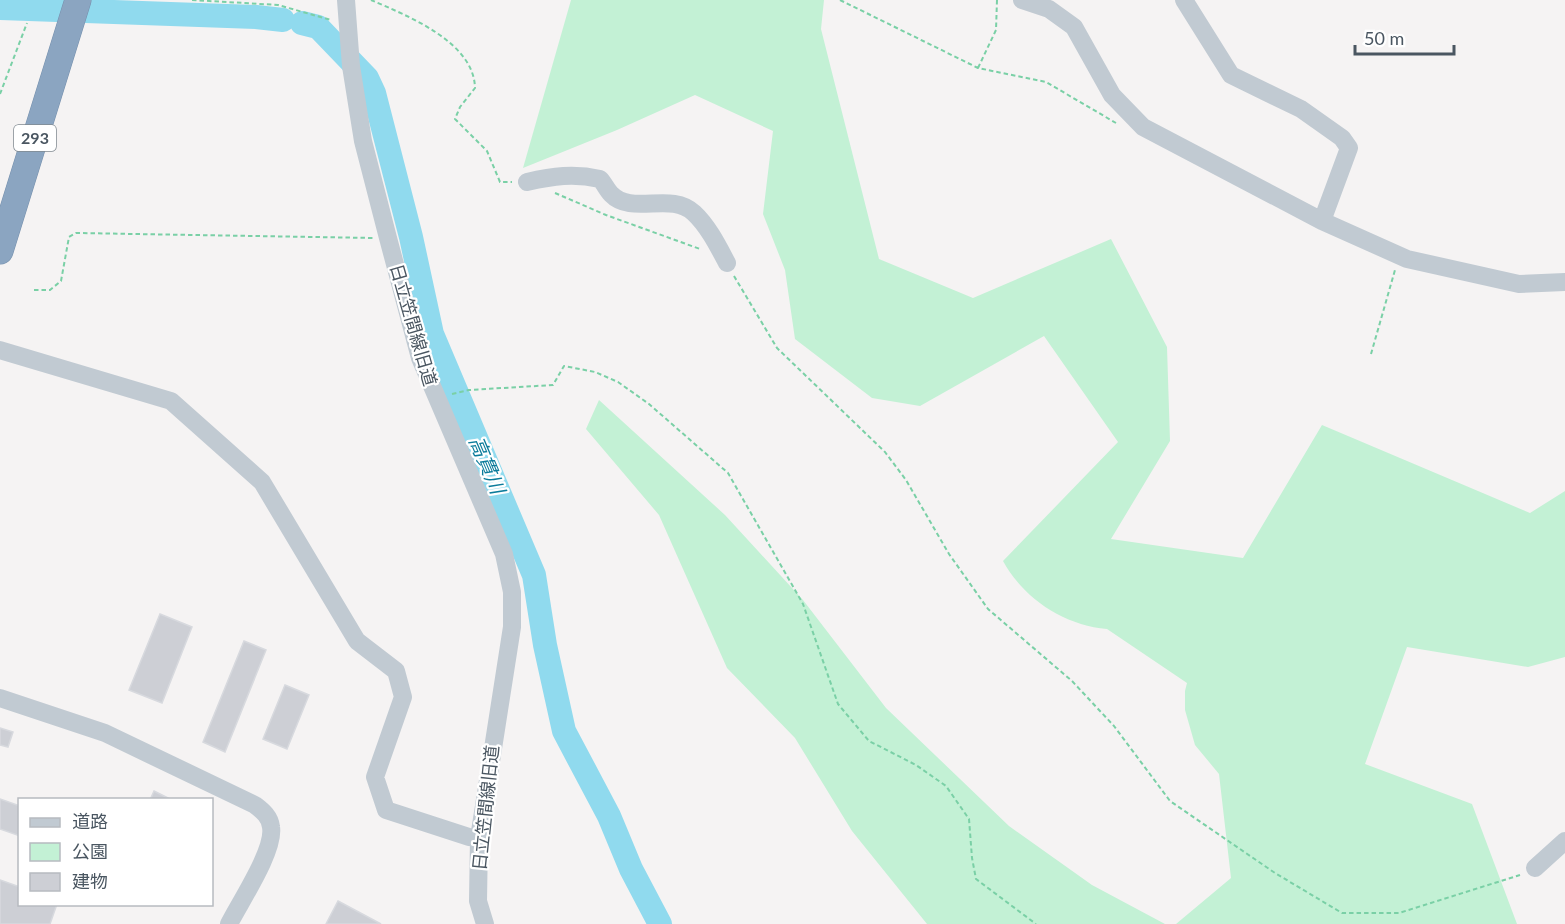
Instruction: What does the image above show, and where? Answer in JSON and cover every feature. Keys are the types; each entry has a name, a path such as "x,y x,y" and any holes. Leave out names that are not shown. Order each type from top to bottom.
{"highway":[{"name":"293","path":"0,251 78,0"}],"street":[{"name":"日立笠間線旧道","path":"346,0 351,66 363,141 420,358 435,398 480,495 504,554 512,592 512,627 479,838 478,901 485,924"},
{"path":"1022,0 1049,9 1074,27 1112,95 1143,127 1322,221 1399,255 1519,284 1565,282"},
{"path":"1184,0 1231,75 1302,109 1342,138 1348,148 1322,221"},
{"path":"527,182 557,175 577,174 600,179 611,195 624,202 672,201 693,211 712,236 727,263"},
{"path":"0,350 171,401 262,482 357,641 396,671 403,697 375,777 386,810 469,837 479,838"},
{"path":"0,698 105,733 255,805 266,813 271,825 269,846 229,924"},
{"path":"1535,868 1565,841"}],"path":[{"path":"192,0 278,5 348,25"},
{"path":"371,0 447,38 475,73 475,88 460,106 455,119 487,151 500,182 527,182 606,215 702,250"},
{"path":"840,0 978,68 1046,82 1113,123 1143,127"},
{"path":"978,68 996,30 997,0"},
{"path":"0,94 27,23"},
{"path":"34,290 50,290 61,281 69,237 76,232 388,238"},
{"path":"1371,354 1399,255"},
{"path":"727,263 777,348 885,452 906,480 949,554 988,609 1072,681 1114,726 1170,801 1275,873 1342,914 1399,913 1505,882 1535,868"},
{"path":"450,394 466,390 553,385 564,366 595,372 618,382 649,404 728,473 803,604 838,704 869,741 916,765 946,786 969,819 976,879 1036,924"}],"green space":[{"path":"571,0 824,0 821,29 879,259 973,298 1111,239 1167,347 1170,441 1111,539 1243,558 1322,425 1530,513 1565,491 1565,657 1528,667 1407,647 1365,764 1472,804 1517,924 1176,924 1231,878 1219,774 1195,745 1185,710 1187,683 1107,629 1076,622 1047,608 1022,587 1003,561 1118,442 1044,336 920,406 872,398 795,339 785,270 763,214 773,131 695,95 523,168"},
{"path":"599,400 725,515 803,600 886,708 1009,826 1092,885 1165,924 927,924 852,831 795,738 727,668 659,515 586,429"}],"building":[{"path":"160,614 192,627 162,703 129,690"},
{"path":"244,641 266,650 225,752 203,742"},
{"path":"285,685 309,695 287,749 263,739"},
{"path":"0,728 13,732 8,747 0,745"},
{"path":"154,791 168,798 151,798"},
{"path":"0,799 18,805 18,835 0,829"},
{"path":"0,880 18,886 18,906 56,906 50,924 0,924"},
{"path":"338,901 381,924 326,924"}],"waterway":[{"name":"高貫川","path":"0,8 256,17 283,20"},
{"name":"高貫川","path":"302,23 318,27 367,78 374,93 411,237 432,334 534,575 545,645 564,731 609,816 631,869 660,924"}]}
